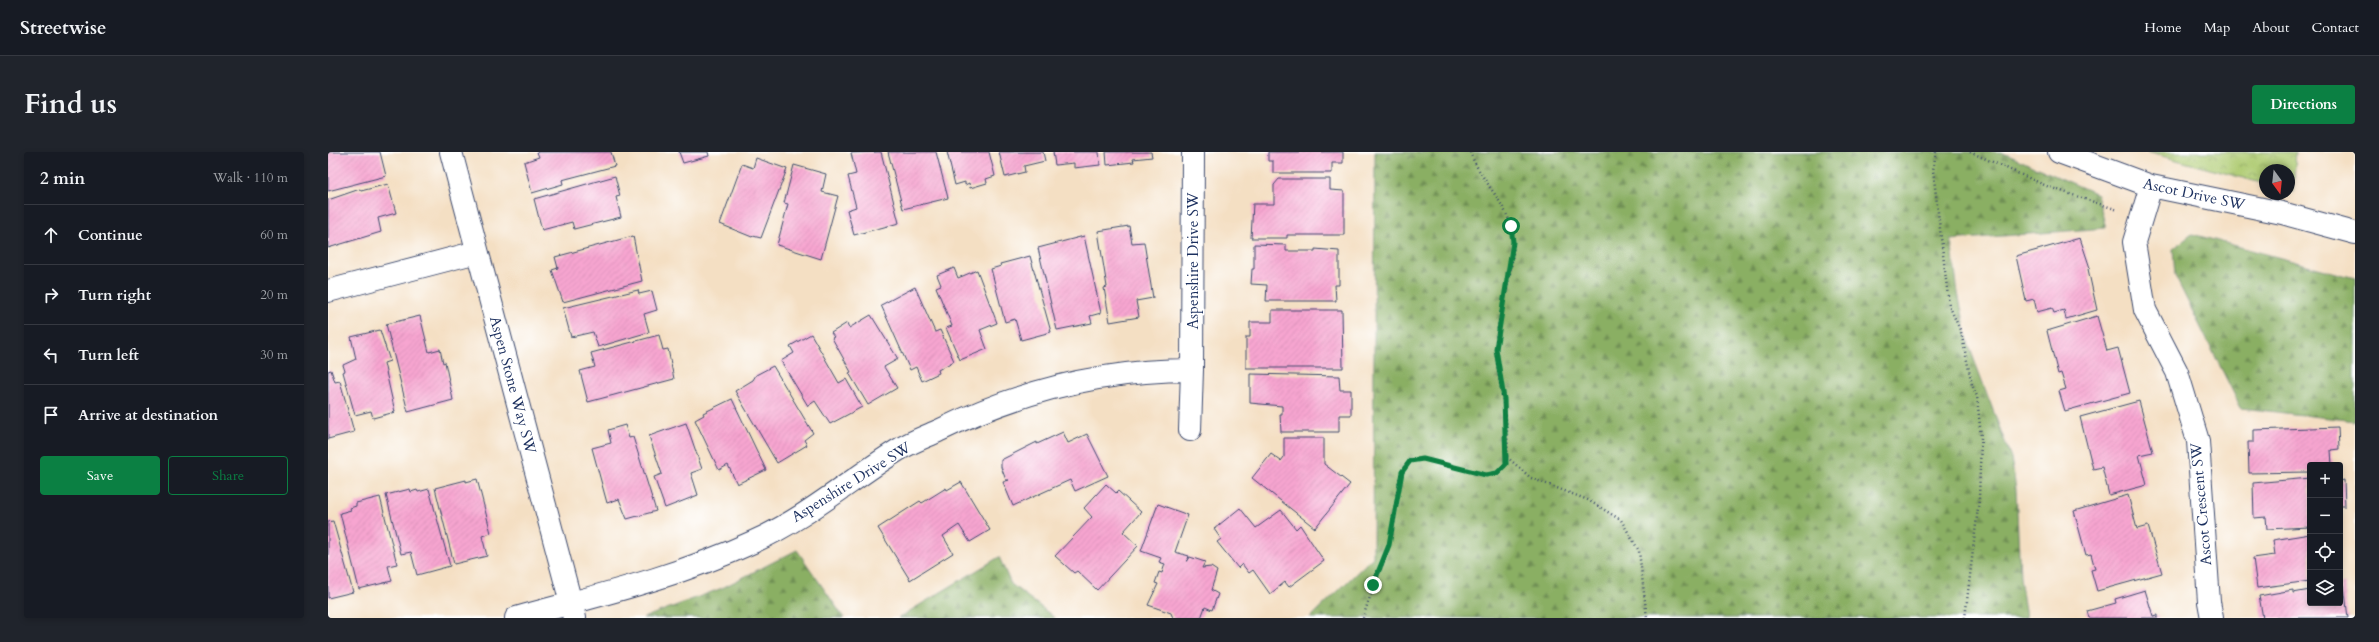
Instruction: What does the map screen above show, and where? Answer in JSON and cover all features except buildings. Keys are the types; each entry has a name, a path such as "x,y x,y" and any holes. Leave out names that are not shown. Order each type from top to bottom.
{"street":[{"name":"Aspen Stone Way SW","path":"451,152 573,610"},
{"name":"Aspenshire Drive SW","path":"1190,430 1192,370 1193,152"},
{"name":"Ascot Drive SW","path":"2058,152 2150,186 2282,212 2355,233"},
{"name":"Ascot Crescent SW","path":"2150,186 2134,242 2145,310 2176,372 2198,441 2209,602 2212,618"},
{"path":"328,291 477,252"},
{"name":"Aspenshire Drive SW","path":"516,618 573,610 677,573 755,542 793,520 900,449 966,417 1074,382 1151,370 1192,370"}],"path":[{"path":"1363,618 1373,585 1389,545 1395,517 1397,493 1405,467 1415,459 1423,459 1472,472 1492,474 1502,470 1506,464 1507,456 1504,399 1496,349 1512,250 1512,233 1502,206 1482,178 1470,152"},
{"path":"1936,152 1933,170 1949,305 1961,332 1972,385 1977,396 1981,437 1979,499 1965,618"},
{"path":"1970,152 2049,188 2142,216"},
{"path":"1507,456 1531,478 1588,500 1621,520 1639,551 1648,618"}],"green space":[{"path":"1375,152 2001,152 2097,194 2106,228 1951,240 1958,293 1969,346 2011,458 2016,489 2020,577 2026,618 1310,618 1373,557"},
{"path":"2147,152 2296,152 2295,165 2295,164 2259,164 2259,182"},
{"path":"2192,234 2355,278 2355,421 2241,408 2175,276 2173,249"},
{"path":"797,550 844,618 643,618 722,588"},
{"path":"999,557 1011,584 1055,618 898,618"}],"route":[{"path":"1373,585 1389,545 1395,517 1397,493 1402,472 1410,461 1415,459 1423,459 1486,475 1497,473 1502,470 1506,464 1507,432 1504,399 1496,349 1513,242 1511,226"}]}
